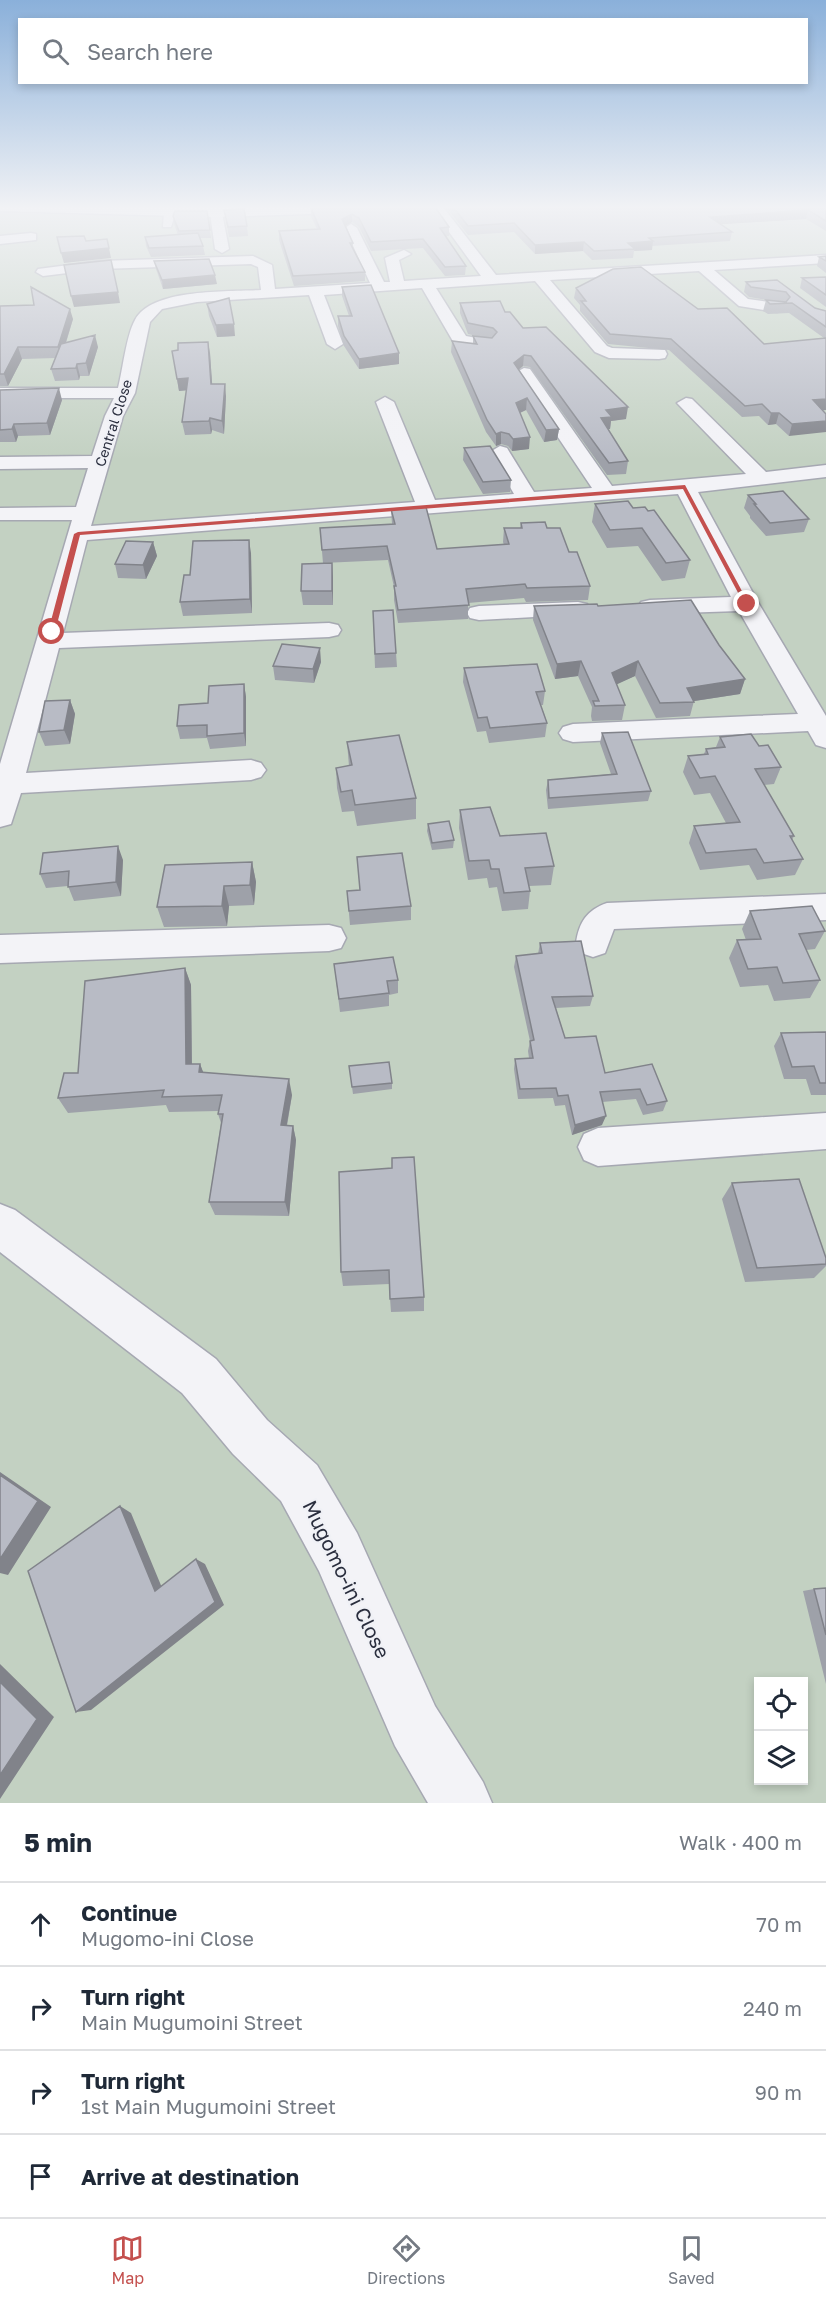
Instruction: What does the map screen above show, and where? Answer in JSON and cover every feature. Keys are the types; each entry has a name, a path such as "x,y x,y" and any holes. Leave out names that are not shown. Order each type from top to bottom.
{"street":[{"name":"Central Close","path":"81,524 114,416 126,393 142,321 152,307 176,299 313,291"},
{"path":"315,291 335,345"},
{"path":"424,291 451,347"},
{"path":"425,291 460,340 486,344"},
{"path":"550,291 601,350 609,353 659,354"},
{"path":"730,291 744,303 777,307"},
{"path":"524,373 606,493"},
{"path":"0,393 126,393"},
{"path":"385,402 428,508"},
{"path":"686,403 761,478"},
{"path":"500,452 528,500"},
{"path":"0,463 100,462"},
{"path":"0,514 81,524 428,508 685,487 826,471"},
{"path":"573,733 821,731 747,604 685,487"},
{"path":"0,816 81,524"},
{"path":"479,613 747,604"},
{"path":"49,641 329,630"},
{"path":"9,784 251,770"},
{"path":"593,943 598,921 607,916 826,907"},
{"path":"0,949 330,938"},
{"path":"598,1147 826,1131"},
{"name":"Mugomo-ini Close","path":"0,1225 199,1376 250,1437 299,1483 338,1552 415,1726 462,1803"}],"green space":[{"path":"0,291 826,291 826,1803 0,1803"}],"building":[{"path":"32,291 38,291 70,309 58,347 18,347 4,374 0,374 0,306 34,305"},
{"path":"70,291 118,292 71,296"},
{"path":"343,291 374,291 399,353 359,359 344,336 338,316 352,316"},
{"path":"578,291 674,291 698,309 727,308 764,344 826,338 826,399 813,400 826,414 826,421 792,424 779,413 771,413 762,404 745,406 671,339 610,334 581,301 586,301"},
{"path":"780,291 792,291 815,308 826,311 826,327 792,303 770,304 766,300 786,302 790,297 786,292"},
{"path":"229,298 234,324 216,325 207,304"},
{"path":"500,301 505,312 510,312 523,328 546,327 628,407 606,410 612,417 601,418 628,461 609,463 531,356 524,355 514,363 559,429 546,430 527,398 516,403 530,437 513,439 509,434 501,432 496,434 487,420 452,341 477,344 473,336 492,338 497,332 493,328 468,323 460,303"},
{"path":"95,335 86,363 77,364 76,368 51,369 61,344"},
{"path":"208,342 211,384 225,384 222,421 210,418 209,421 182,422 188,378 177,379 172,351 178,350 178,343"},
{"path":"59,388 47,423 14,424 12,429 0,430 0,390"},
{"path":"490,446 511,480 483,482 464,448"},
{"path":"783,491 809,519 770,523 748,495"},
{"path":"628,501 633,508 645,507 648,511 654,510 690,560 666,563 642,528 610,530 595,504"},
{"path":"426,507 437,549 509,544 504,528 522,528 521,523 545,522 547,528 560,528 569,552 577,552 590,586 527,588 525,584 466,589 469,605 398,610 394,586 396,586 387,546 322,550 320,528 395,524 391,509"},
{"path":"249,540 250,599 180,602 184,575 190,575 193,541"},
{"path":"126,541 153,542 143,565 115,564"},
{"path":"332,563 332,591 301,591 302,564"},
{"path":"691,600 719,645 745,679 687,688 694,702 660,703 638,661 612,673 625,705 595,706 593,701 599,701 581,661 557,664 534,606 597,604 598,606"},
{"path":"393,610 396,653 375,654 373,611"},
{"path":"282,644 320,648 313,669 273,666"},
{"path":"537,664 545,691 536,692 547,723 490,728 487,717 478,718 464,668"},
{"path":"244,684 244,733 207,736 207,725 177,726 179,705 208,703 209,686"},
{"path":"70,700 64,730 39,732 45,701"},
{"path":"628,732 651,791 549,798 548,780 617,774 602,733"},
{"path":"751,734 759,746 768,745 781,767 755,769 794,836 790,836 803,859 764,863 756,849 706,853 694,826 740,822 715,776 700,778 688,756 708,754 706,749 725,747 720,737"},
{"path":"399,735 416,798 355,805 352,790 341,792 336,768 352,765 347,742"},
{"path":"490,807 500,836 546,833 554,866 525,868 530,891 504,893 499,869 491,869 489,860 469,861 460,810"},
{"path":"449,821 454,840 432,843 428,824"},
{"path":"118,846 116,882 68,887 69,871 40,874 43,853"},
{"path":"402,853 411,906 349,911 347,891 360,890 357,857"},
{"path":"252,862 250,885 224,886 222,906 157,907 165,865"},
{"path":"812,906 825,931 799,934 820,980 783,983 777,967 748,969 737,940 761,939 750,911"},
{"path":"581,941 593,996 552,997 565,1038 596,1036 605,1073 652,1064 667,1101 647,1105 640,1089 600,1092 606,1116 575,1125 568,1095 558,1096 556,1088 520,1089 515,1059 533,1058 530,1041 534,1040 516,956 542,953 540,943"},
{"path":"393,957 398,980 387,981 389,993 339,999 334,964"},
{"path":"185,968 186,1064 200,1064 199,1072 289,1079 281,1125 293,1126 285,1202 209,1202 223,1114 218,1114 222,1095 162,1097 164,1090 58,1098 64,1073 78,1073 85,981"},
{"path":"826,1032 826,1083 820,1083 814,1066 792,1067 781,1033"},
{"path":"389,1062 392,1083 352,1087 349,1066"},
{"path":"414,1157 424,1297 390,1299 389,1270 341,1272 339,1172 392,1168 392,1158"},
{"path":"799,1179 826,1258 826,1264 757,1268 732,1183"},
{"path":"0,1475 38,1501 0,1559"},
{"path":"120,1506 155,1591 196,1559 215,1602 76,1712 28,1571"},
{"path":"826,1588 826,1635 814,1589"},
{"path":"0,1682 37,1719 0,1775"}],"route":[{"path":"52,632 78,534 685,487 747,604"}]}
